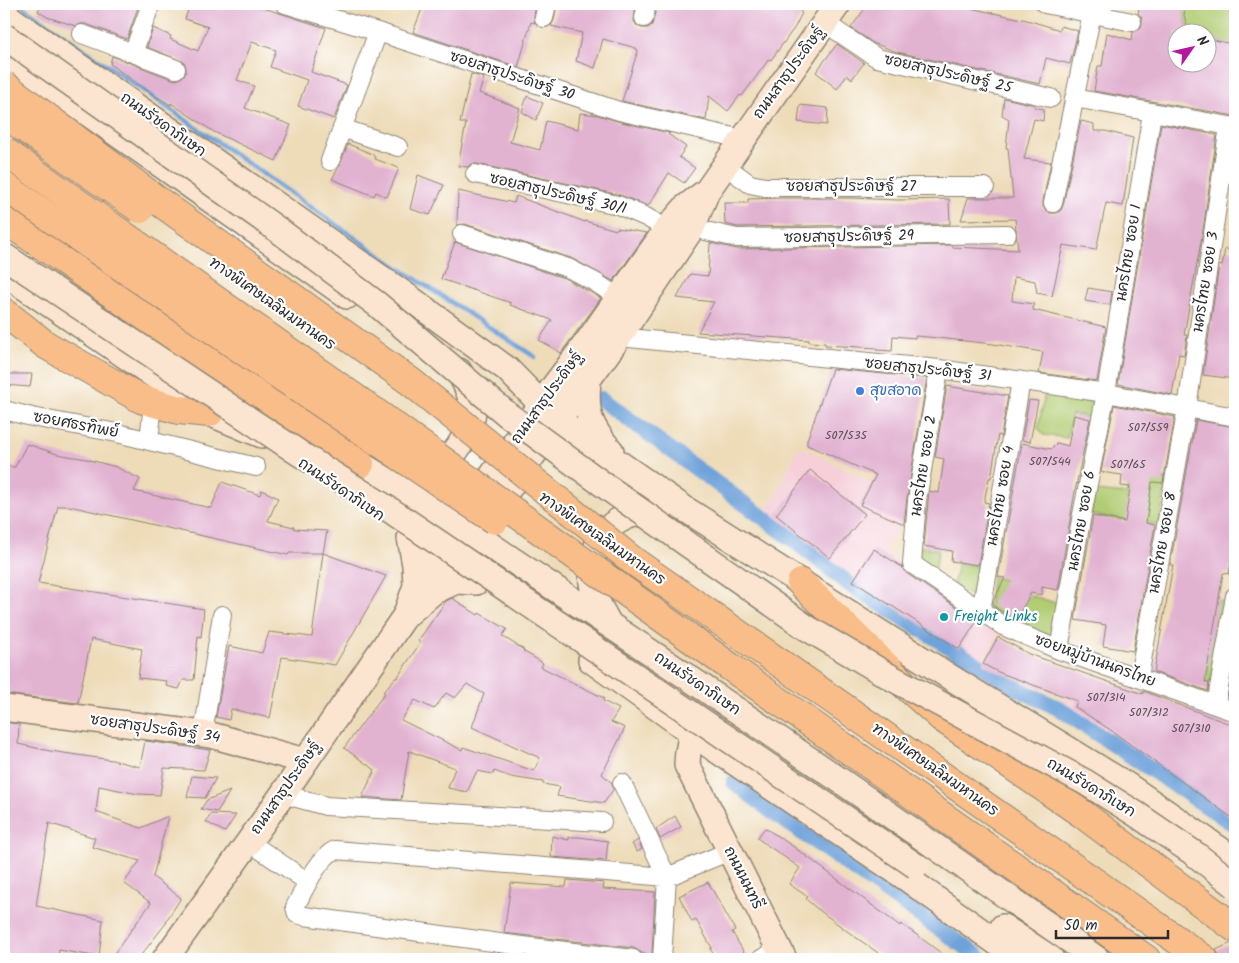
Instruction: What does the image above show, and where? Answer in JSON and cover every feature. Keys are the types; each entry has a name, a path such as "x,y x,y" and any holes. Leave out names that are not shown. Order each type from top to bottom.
{"highway":[{"path":"4,85 165,206 410,382 632,560"},
{"name":"ทางพิเศษเฉลิมมหานคร","path":"4,114 632,560 1204,959"},
{"name":"ทางพิเศษเฉลิมมหานคร","path":"4,150 376,412 729,666 1146,959"},
{"path":"4,186 270,370 548,556 729,666"},
{"path":"4,219 360,464"},
{"path":"4,312 46,345 141,399 179,410 209,413"},
{"path":"801,583 904,684 942,718 1081,813 1235,928"}],"main road":[{"name":"ถนนสาธุประดิษฐ์","path":"544,414 588,380 619,337 692,228 707,191 724,165 832,13"},
{"name":"ถนนรัชดาภิเษก","path":"4,14 353,258 507,369 544,414"},
{"name":"ถนนรัชดาภิเษก","path":"4,36 282,232 378,305 508,415 807,628 892,678 1085,782 1173,839 1235,885"},
{"name":"ถนนรัชดาภิเษก","path":"4,54 261,236 459,371 544,414 623,465 685,509 950,678 1128,786 1235,860"},
{"name":"ถนนสาธุประดิษฐ์","path":"165,959 283,794 466,530 544,414 565,372 667,229 686,208 707,191"},
{"path":"261,236 353,258"},
{"name":"ถนนรัชดาภิเษก","path":"4,256 294,449 502,584 1051,959"},
{"name":"ถนนรัชดาภิเษก","path":"4,274 209,413 253,432 360,464 466,530 692,680 1097,959"},
{"path":"507,369 540,376 565,372"},
{"path":"390,483 412,483 434,474 446,463 466,434 473,408 471,398 459,371"},
{"path":"588,380 586,400 589,415 598,436 623,465"},
{"name":"ถนนรัชดาภิเษก","path":"253,432 340,488 410,538 564,641 692,733 909,880 1020,959"},
{"path":"608,624 593,591 591,572 593,556 601,538 615,523 625,517 685,509"},
{"path":"410,538 415,565 425,588 456,581 476,582"},
{"path":"617,679 692,680"},
{"name":"ถนนนนทรี","path":"714,695 692,733 687,754 687,764 730,851 775,956"},
{"name":"ซอยสาธุประดิษฐ์ 34","path":"4,708 203,734 305,761"},
{"name":"ถนนนนทรี","path":"702,796 701,780 703,768 716,749"}],"street":[{"path":"133,53 151,4"},
{"name":"ซอยสาธุประดิษฐ์ 30","path":"285,4 378,32 619,111 742,138"},
{"path":"1044,4 1132,22"},
{"name":"ซอยสาธุประดิษฐ์ 25","path":"832,13 877,58 1051,98"},
{"path":"1053,203 1092,13"},
{"path":"330,161 378,32"},
{"path":"82,34 176,68"},
{"path":"1074,98 1152,114 1232,127"},
{"name":"นครไทย ซอย 1","path":"1106,393 1152,114"},
{"name":"นครไทย ซอย 3","path":"1187,408 1232,127"},
{"path":"342,128 398,147"},
{"name":"ซอยสาธุประดิษฐ์ 27","path":"724,165 750,184 765,187 985,187"},
{"name":"ซอยสาธุประดิษฐ์ 30/1","path":"474,174 618,205 646,217 667,229"},
{"name":"ซอยสาธุประดิษฐ์ 29","path":"692,228 737,238 1007,234"},
{"path":"462,234 568,268 595,282 619,298"},
{"name":"ซอยสาธุประดิษฐ์ 31","path":"619,337 939,369 1106,393 1235,417"},
{"name":"นครไทย ซอย 2","path":"912,564 917,500 939,369"},
{"name":"นครไทย ซอย 4","path":"981,612 1021,381"},
{"name":"นครไทย ซอย 6","path":"1059,650 1081,520 1106,393"},
{"path":"149,441 154,403"},
{"name":"นครไทย ซอย 8","path":"1139,677 1187,408"},
{"name":"ซอยศธรทิพย์","path":"4,410 117,433 256,467"},
{"name":"ซอยหมู่บ้านนครไทย","path":"912,564 1004,626 1059,650 1235,712"},
{"path":"1216,705 1235,596"},
{"path":"203,734 222,615"},
{"path":"622,783 667,876 662,959"},
{"path":"283,794 326,806 602,822"},
{"path":"249,842 308,882"},
{"path":"633,959 514,945 304,916 297,914 295,907 308,882 328,854 335,850 667,876 730,851"}],"shaded area":[{"path":"799,446 911,504 884,552 1001,627 980,664 848,581 852,575 767,513"},
{"path":"1057,695 1235,763 1235,824 1107,735"}],"green space":[{"path":"1186,4 1235,4 1235,45 1216,40 1216,22 1186,22 1184,15"},
{"path":"1045,393 1095,403 1093,418 1072,414 1067,438 1043,435 1038,428"},
{"path":"1167,479 1159,525 1091,515 1095,491 1126,494 1132,480"},
{"path":"916,546 939,550 934,573 920,564"},
{"path":"958,563 982,567 978,596 974,598 953,585"},
{"path":"992,577 1028,585 1026,594 1059,604 1053,642 989,610"},
{"path":"1215,600 1226,602 1210,685 1202,683"}],"building":[{"path":"42,4 132,4 138,7 127,39 86,24 76,26 47,17 38,11"},
{"path":"190,4 251,4 326,28 311,72 347,85 334,119 298,106 307,80 270,67 276,50 252,42 237,80 254,86 245,108 291,125 276,161 214,132 171,103 171,105 155,96 110,64 112,56 172,79 177,80 182,77 186,73 184,62 147,47 153,28 171,36 170,39 198,51 208,27 185,19"},
{"path":"424,4 536,4 535,23 531,22 518,67 413,32"},
{"path":"557,4 636,4 634,21 637,26 642,28 648,28 652,25 657,4 775,4 797,8 802,13 795,27 771,60 769,59 742,96 740,95 728,111 709,96 706,120 622,101 638,50 603,39 595,68 576,61 582,33 551,26"},
{"path":"868,4 961,4 960,6 1027,20 1060,30 1061,26 1078,31 1070,64 1046,58 1040,84 897,52 873,43 851,28"},
{"path":"1140,4 1186,4 1184,15 1186,22 1166,22 1166,72 1216,72 1216,40 1235,45 1235,116 1094,91 1098,66 1102,66 1107,33 1132,40 1133,32 1140,29 1142,25 1142,18 1138,13"},
{"path":"837,44 864,63 852,79 847,75 837,89 816,72"},
{"path":"471,74 484,78 479,93 520,108 510,142 540,150 546,121 578,129 580,113 598,115 670,133 668,134 686,147 679,157 695,168 684,183 669,173 648,206 620,195 477,164 471,164 467,167 459,166 466,123 460,123"},
{"path":"527,96 543,103 536,120 522,112"},
{"path":"1004,98 1044,109 1043,121 1034,119 1024,159 1051,162 1043,201 1043,207 1050,213 1057,213 1063,205 1081,121 1094,124 1094,131 1105,131 1133,138 1123,206 1106,203 1096,250 1063,245 1052,296 1037,293 1035,281 1014,277 1012,301 1034,304 1033,310 1106,327 1097,381 1039,373 1043,352 993,344 928,337 893,336 892,351 876,350 877,348 825,345 825,343 809,342 809,340 698,332 714,302 677,298 690,274 708,276 710,243 737,249 951,245 952,247 1018,250 1015,219 961,220 968,198 1013,198 1008,148 1006,148 1009,119 1002,115"},
{"path":"800,105 828,108 827,125 798,122"},
{"path":"1161,124 1217,135 1202,236 1184,335 1187,335 1184,355 1179,354 1172,395 1118,384"},
{"path":"348,144 372,154 375,159 399,168 387,197 376,192 374,196 332,179"},
{"path":"418,175 444,185 430,215 410,209"},
{"path":"458,191 514,203 516,196 585,222 616,230 617,228 647,233 613,281 571,258 465,224 457,225"},
{"path":"748,199 949,199 950,224 738,227 725,224 724,203 748,203"},
{"path":"455,242 564,278 601,298 561,353 539,340 552,320 510,305 511,303 441,279"},
{"path":"1225,249 1235,251 1235,322 1232,348 1235,349 1235,379 1203,375 1219,265 1222,266"},
{"path":"1088,288 1112,292 1110,305 1085,301"},
{"path":"832,369 927,378 904,524 860,505 876,475 807,445 807,440"},
{"path":"4,374 32,374 30,387 4,385"},
{"path":"947,386 1008,396 1001,436 998,435 991,478 989,478 984,502 989,503 978,565 951,561 952,551 924,546 929,491 939,493 944,459 935,457"},
{"path":"1029,400 1038,401 1030,442 1022,440"},
{"path":"1114,405 1175,417 1163,483 1152,482 1146,523 1155,525 1133,651 1103,646 1106,625 1075,620 1093,516 1125,522 1130,487 1121,486 1122,475 1101,472"},
{"path":"1074,415 1090,419 1075,491 1058,590 1042,587 1042,595 1031,593 1016,620 993,606 1005,578 998,577 1022,443 1051,449 1057,443 1068,446"},
{"path":"1196,420 1235,427 1235,504 1233,515 1235,515 1235,540 1229,574 1223,573 1205,682 1209,683 1208,691 1154,672 1173,565 1170,565"},
{"path":"27,444 57,454 116,467 140,479 134,491 211,508 222,482 260,495 262,490 278,498 268,521 294,527 294,529 327,531 323,553 289,553 288,555 69,506 58,506 38,583 204,609 201,637 198,636 194,680 183,680 179,689 166,686 167,681 138,678 142,649 91,639 78,703 4,694 4,466 15,467"},
{"path":"810,470 865,514 830,558 776,515"},
{"path":"874,549 977,621 959,649 853,581"},
{"path":"323,553 386,576 335,665 282,657 270,718 231,709 229,720 216,717 229,646 262,653 269,632 312,637"},
{"path":"452,598 478,615 479,613 507,629 502,636 543,663 541,667 604,698 603,701 619,709 611,722 625,728 602,774 612,783 613,790 604,803 557,796 560,787 511,777 494,771 493,774 477,771 467,792 448,788 455,768 409,751 401,800 362,797 375,770 344,748 385,693 383,692 397,678 420,643 418,641 446,601","holes":["467,684 484,694 472,727 540,758 534,771 463,747 462,750 401,720 415,700 434,709 446,693 455,698"]},
{"path":"998,637 1029,654 1143,694 1143,691 1235,726 1235,820 1112,731 1075,707 1077,701 998,672 983,664"},
{"path":"1230,686 1235,687 1235,701 1228,698"},
{"path":"4,722 19,724 18,744 50,751 112,760 140,767 145,741 210,750 204,770 164,768 160,795 138,794 99,786 96,812 141,828 168,816 153,877 181,898 167,922 138,959 110,959 151,903 124,883 140,861 92,847 95,838 49,823 36,906 103,920 99,957 59,950 58,959 4,959 4,890 9,852 4,851"},
{"path":"192,776 216,778 205,798 187,797"},
{"path":"230,791 217,812 201,809 207,800"},
{"path":"211,814 236,815 225,832 206,822"},
{"path":"675,816 681,827 660,839 656,829"},
{"path":"765,828 794,847 900,926 901,924 949,959 887,959 851,934 815,907 806,899 808,897 789,884 800,868 757,838"},
{"path":"552,836 569,840 569,837 579,837 608,841 606,861 551,857"},
{"path":"638,840 642,849 637,852 632,844"},
{"path":"567,880 604,883 603,889 655,892 652,955 642,953 634,948 504,933 511,883 566,887"},
{"path":"708,882 735,930 732,932 748,959 717,959 696,920 692,922 679,896"},
{"path":"1235,943 1235,959 1221,959 1216,950"}],"waterway":[{"path":"19,4 394,265 535,357"},
{"path":"601,399 790,537 849,584 1010,685 1060,709 1235,825"},
{"path":"734,782 771,811 982,959"}],"place":[{"name":"สุขสอาด","path":"860,391"},
{"name":"Freight Links","path":"944,617"}]}
